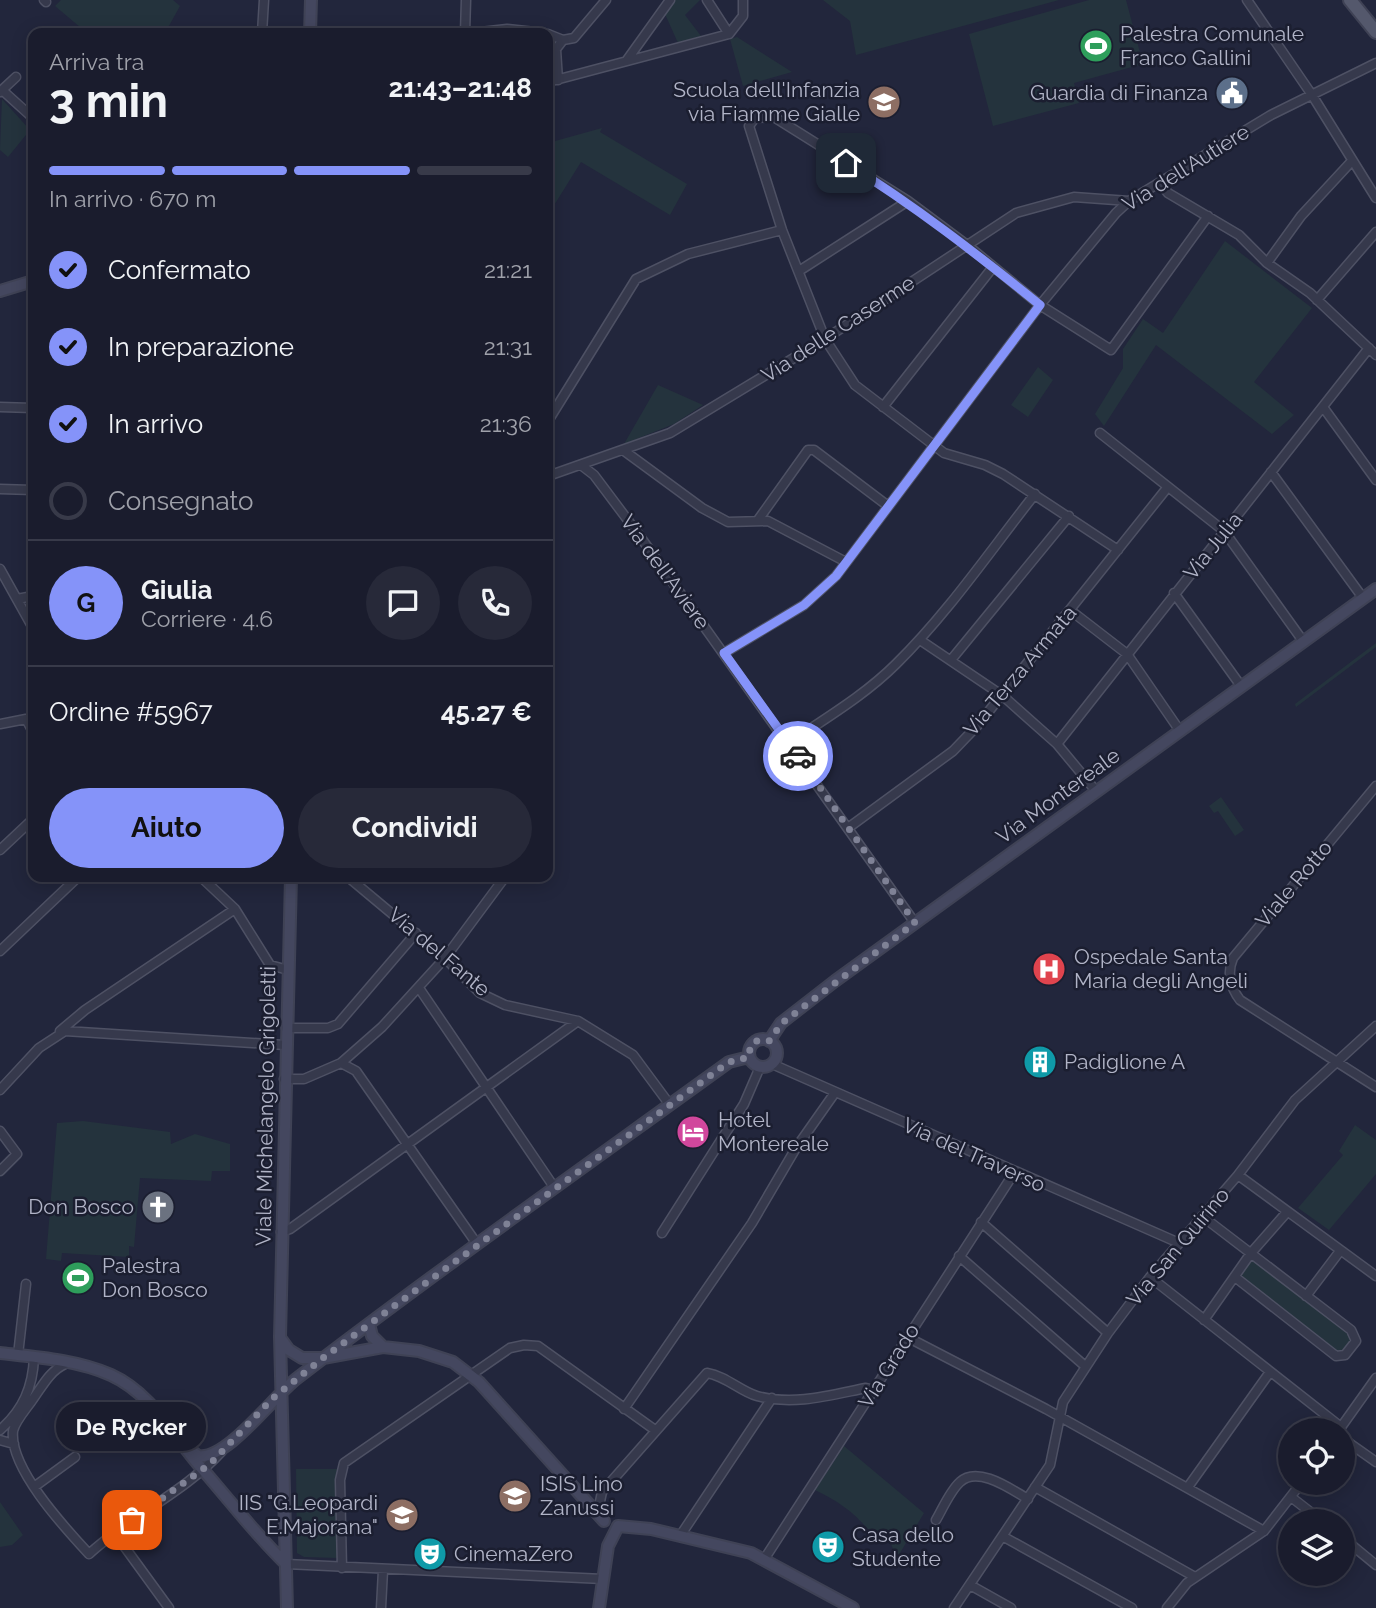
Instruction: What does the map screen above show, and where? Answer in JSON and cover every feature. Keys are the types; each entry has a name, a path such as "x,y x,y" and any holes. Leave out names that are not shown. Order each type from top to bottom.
{"main road":[{"path":"310,28 311,0"},
{"path":"1350,0 1376,32"},
{"path":"0,291 28,283"},
{"name":"Via Montereale","path":"769,1041 782,1023 915,923 1376,589"},
{"name":"Viale Michelangelo Grigoletti","path":"287,1608 280,1337 284,1079 291,882"},
{"path":"755,1041 769,1041 777,1052 772,1064 760,1067 749,1057 750,1048 755,1041"},
{"path":"183,1444 204,1457 227,1445 283,1390 364,1327 729,1062 749,1057"},
{"path":"364,1327 377,1347"},
{"path":"280,1337 296,1355 312,1360 377,1347 430,1354 453,1362 470,1374 597,1511 604,1521 602,1532 610,1537"},
{"path":"0,1353 94,1369 130,1386 151,1405 203,1470 286,1564"},
{"path":"604,1521 613,1520 618,1527 617,1533 610,1537"},
{"path":"618,1527 651,1529 765,1558 853,1608"},
{"path":"598,1608 610,1537"}],"street":[{"path":"262,28 264,0"},
{"path":"465,28 466,0"},
{"path":"553,36 563,40 573,38 606,0"},
{"path":"627,60 670,0"},
{"path":"707,0 729,34"},
{"path":"553,81 729,34 743,16 743,0"},
{"path":"1247,0 1312,95 1351,162 1376,198"},
{"path":"558,80 556,49 563,40"},
{"name":"Via dell'Autiere","path":"724,653 804,605 846,562 1040,305 1094,237 1129,201 1271,115 1376,63"},
{"path":"16,77 1,91 28,114"},
{"path":"1118,550 1035,494 985,465 960,459 933,446 855,385 825,339 782,230 749,127 755,118 774,117 908,201 1040,305 1111,350 1208,216"},
{"path":"1267,262 1300,216 1351,162"},
{"path":"1160,183 1168,193 1239,235 1373,351"},
{"name":"Via delle Caserme","path":"553,474 670,433 825,339 1016,212 1085,196 1129,201"},
{"path":"799,271 908,201"},
{"path":"553,413 636,279 688,254 782,230"},
{"path":"1317,300 1376,232"},
{"path":"883,407 993,267"},
{"name":"Via Julia","path":"1057,744 1271,472 1373,351"},
{"path":"0,407 28,408"},
{"path":"1324,407 1376,480"},
{"path":"1100,433 1224,531 1303,641"},
{"path":"623,450 702,508 728,522 768,522 846,562"},
{"path":"758,520 808,450 814,450 888,506"},
{"name":"Via dell'Aviere","path":"581,465 594,475 724,653 915,923"},
{"path":"1271,472 1363,598"},
{"name":"Via Terza Armata","path":"848,828 953,751 1003,696 1167,488"},
{"path":"0,489 28,490"},
{"path":"789,744 862,694 920,640 1035,494"},
{"path":"951,660 1069,516"},
{"path":"0,569 28,619"},
{"path":"1174,593 1241,687"},
{"path":"17,599 28,597"},
{"path":"1070,610 1127,654 1180,731"},
{"path":"920,640 1003,696 1057,744 1096,792"},
{"path":"0,724 26,719 28,723"},
{"name":"Viale Rotto","path":"1335,1061 1240,1000 1230,981 1231,963 1376,786"},
{"path":"0,850 28,823"},
{"path":"0,951 73,882"},
{"path":"206,882 235,908 270,965 288,970"},
{"name":"Via del Fante","path":"354,882 445,958 480,993 505,1004 578,1021 633,1055 670,1105"},
{"path":"284,1079 304,1079 341,1063 382,1027 445,958 501,882"},
{"path":"0,1090 85,1010 235,908"},
{"path":"286,1028 328,1028 338,1024 416,933"},
{"path":"419,988 554,1187"},
{"path":"281,1232 290,1229 578,1021"},
{"name":"Via San Quirino","path":"954,1608 1035,1488 1054,1454 1058,1416 1063,1402 1108,1333 1150,1277 1238,1175 1295,1100 1376,1026"},
{"path":"57,1034 80,1030 285,1045"},
{"path":"1335,1061 1376,1087"},
{"path":"341,1063 356,1071 477,1244"},
{"name":"Via del Traverso","path":"772,1064 834,1094 1179,1243"},
{"path":"662,1233 744,1104 760,1067"},
{"path":"624,1409 752,1223 796,1149 834,1094"},
{"path":"0,1131 17,1154 0,1171"},
{"name":"Via Grado","path":"765,1558 1014,1173"},
{"path":"1238,1175 1376,1276"},
{"path":"1204,1320 1251,1253 1287,1212"},
{"path":"1202,1216 1356,1335 1356,1341 1345,1355 1336,1356 1235,1277"},
{"path":"981,1222 1108,1333"},
{"path":"1306,1296 1340,1251"},
{"path":"959,1256 1085,1366"},
{"path":"1150,1277 1328,1418"},
{"path":"18,1355 26,1284"},
{"path":"907,1337 1058,1416 1264,1531"},
{"path":"342,1568 340,1480 344,1463 510,1348 538,1346 655,1430"},
{"path":"0,1430 25,1400 33,1382 34,1357"},
{"path":"65,1364 54,1370 13,1429 14,1444 34,1487 54,1516 89,1553 113,1531 203,1470 227,1445"},
{"path":"1188,1487 1270,1371"},
{"path":"597,1511 602,1492 707,1373 757,1396 772,1398 806,1400 866,1388 874,1390"},
{"path":"1347,1418 1376,1378"},
{"path":"680,1536 772,1398"},
{"path":"0,1440 14,1444"},
{"path":"1355,1447 1376,1462"},
{"path":"34,1487 75,1457"},
{"path":"936,1520 960,1482 966,1478 992,1480 1028,1499"},
{"path":"1035,1488 1195,1577"},
{"path":"1167,1608 1178,1591 1195,1577 1241,1549 1264,1531 1291,1497 1306,1509"},
{"path":"113,1531 169,1608"},
{"path":"1004,1536 1132,1608"},
{"path":"1355,1548 1376,1565"},
{"path":"286,1564 603,1579"},
{"path":"382,1608 383,1570"},
{"path":"970,1585 1011,1608"}],"shaded area":[{"path":"61,0 173,0 180,6 168,28 81,28 55,6"},
{"path":"675,0 700,0 685,15 701,36 678,43 665,14"},
{"path":"823,0 1059,0 856,55 850,21"},
{"path":"1089,0 1126,0 1143,64 1074,83 1079,103 993,126 969,34"},
{"path":"737,37 792,72 743,86 730,39"},
{"path":"2,99 28,128 28,132 8,157 0,150"},
{"path":"602,128 600,132 687,184 670,215 581,162 553,207 553,142"},
{"path":"1225,241 1312,308 1254,382 1294,415 1272,434 1156,345 1104,426 1095,414 1123,368 1123,349 1143,319 1163,333"},
{"path":"1038,367 1053,380 1028,417 1011,405"},
{"path":"658,385 703,405 674,424 624,444"},
{"path":"1376,643 1376,647 1296,707 1295,704"},
{"path":"1221,797 1244,830 1235,836 1218,811 1214,813 1209,806"},
{"path":"83,1121 170,1132 171,1144 195,1134 230,1144 230,1171 212,1171 211,1181 140,1178 134,1247 129,1246 129,1257 62,1253 61,1261 46,1259 57,1123"},
{"path":"1355,1125 1376,1140 1376,1174 1329,1230 1298,1208 1343,1155 1339,1151"},
{"path":"1251,1253 1356,1335 1340,1358 1235,1277"},
{"path":"844,1446 924,1513 897,1558 891,1544 876,1536 841,1504 815,1490"},
{"path":"296,1469 337,1469 337,1558 304,1557 297,1553"},
{"path":"0,1502 23,1535 12,1545 0,1547"}],"way so far":[{"path":"132,1520 203,1470 273,1398 323,1358 534,1201 729,1062 749,1057 748,1052 755,1041 769,1041 782,1023 915,923 798,756"}],"place":[{"name":"Palestra Comunale Franco Gallini","path":"1096,46"},
{"name":"Guardia di Finanza","path":"1232,93"},
{"name":"Scuola dell'Infanzia via Fiamme Gialle","path":"884,102"},
{"name":"Ospedale Santa Maria degli Angeli","path":"1049,969"},
{"name":"Padiglione A","path":"1040,1062"},
{"name":"Hotel Montereale","path":"693,1132"},
{"name":"Don Bosco","path":"158,1207"},
{"name":"Palestra Don Bosco","path":"78,1278"},
{"name":"ISIS Lino Zanussi","path":"515,1496"},
{"name":"IIS \"G.Leopardi E.Majorana\"","path":"402,1515"},
{"name":"De Rycker","path":"132,1520"},
{"name":"Casa dello Studente","path":"828,1547"},
{"name":"CinemaZero","path":"430,1554"}],"route":[{"path":"798,756 724,653 804,605 836,576 1040,305 908,201 846,163"}]}
